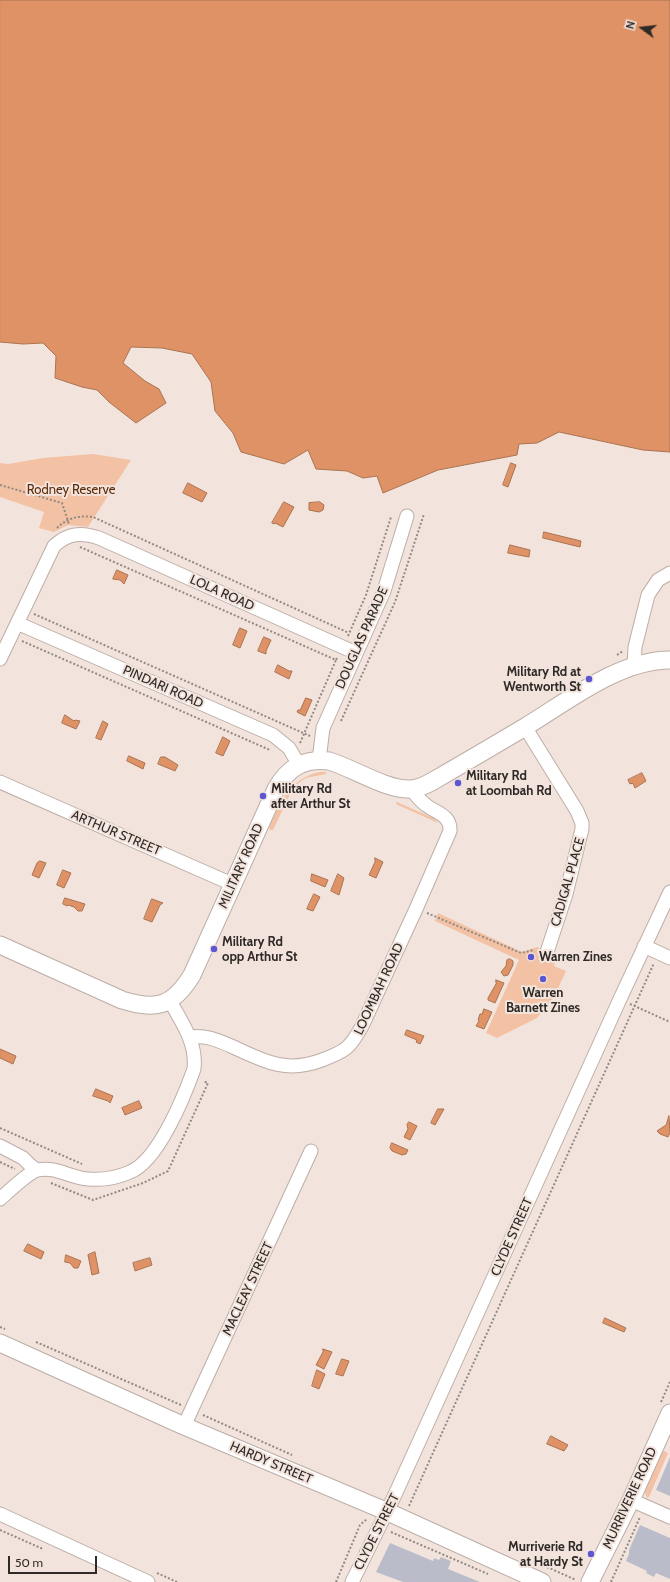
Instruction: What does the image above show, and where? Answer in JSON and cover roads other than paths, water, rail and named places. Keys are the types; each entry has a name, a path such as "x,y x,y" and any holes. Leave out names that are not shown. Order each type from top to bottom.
{"street":[{"name":"DOUGLAS PARADE","path":"319,760 323,728 384,591 407,516"},
{"name":"LOLA ROAD","path":"17,623 54,546 61,540 73,535 88,534 356,653"},
{"path":"634,666 635,647 648,595 658,580 670,573"},
{"path":"0,659 17,623"},
{"name":"PINDARI ROAD","path":"17,623 273,735 289,748 299,764"},
{"name":"MILITARY ROAD","path":"170,1001 184,987 192,975 276,789 283,777 290,770 299,764 319,760 338,763 390,786 411,789 422,787 526,727 613,674 634,666 654,661 670,660"},
{"name":"CADIGAL PLACE","path":"526,727 577,811 582,823 582,829 566,894 546,955"},
{"name":"ARTHUR STREET","path":"0,782 232,884"},
{"name":"LOOMBAH ROAD","path":"190,1037 199,1036 214,1038 263,1061 279,1066 297,1066 314,1063 344,1051 354,1040 362,1026 448,837 450,826 445,817 425,805 411,789"},
{"name":"CLYDE STREET","path":"352,1582 388,1512 644,946 670,892"},
{"path":"0,945 128,1002 138,1005 151,1006 164,1004 170,1001 190,1037 195,1059 194,1069 166,1132 149,1159 131,1172 100,1180 79,1179 51,1169 37,1170 0,1199"},
{"path":"644,946 664,956"},
{"path":"0,1146 23,1158 37,1170"},
{"name":"MACLEAY STREET","path":"184,1426 311,1151"},
{"name":"HARDY STREET","path":"0,1343 184,1426 388,1512 542,1582"},
{"name":"MURRIVERIE ROAD","path":"590,1582 631,1500 670,1413"},
{"path":"631,1500 670,1517"},
{"path":"0,1514 148,1582"}],"place":[{"name":"Military Rd at Wentworth St","path":"589,679"},
{"name":"Military Rd at Loombah Rd","path":"458,783"},
{"name":"Military Rd after Arthur St","path":"263,796"},
{"name":"Military Rd opp Arthur St","path":"214,949"},
{"name":"Warren Zines","path":"531,957"},
{"name":"Warren Barnett Zines","path":"543,979"},
{"name":"Murriverie Rd at Hardy St","path":"591,1554"}],"park label":[{"name":"Rodney Reserve","path":"71,490"}]}
